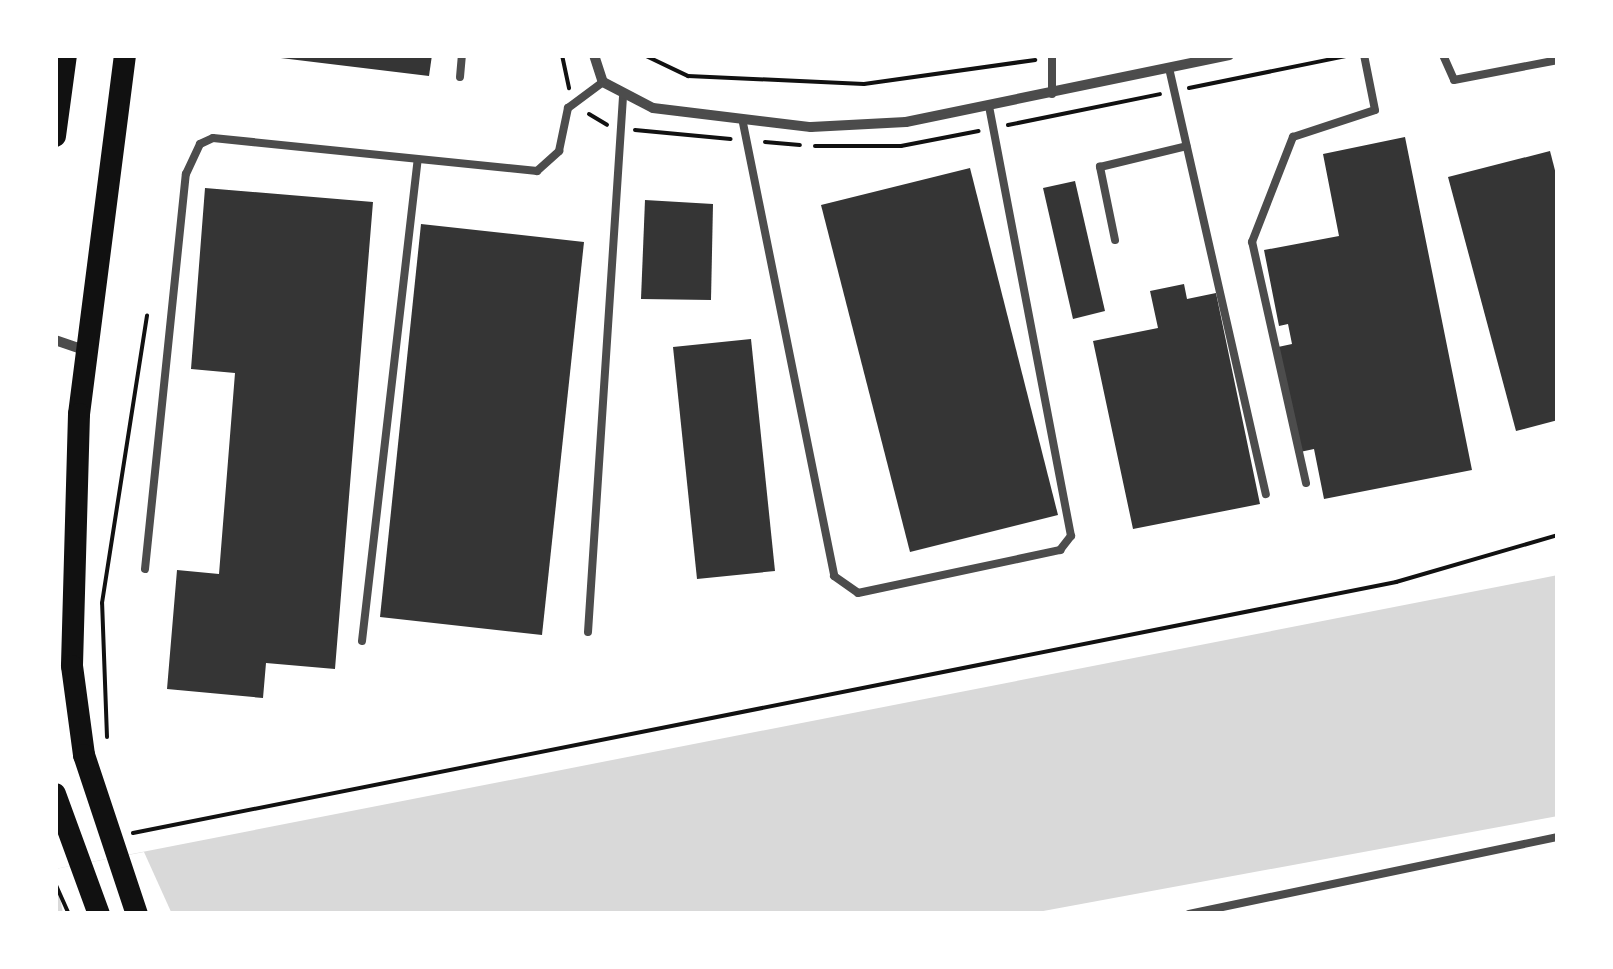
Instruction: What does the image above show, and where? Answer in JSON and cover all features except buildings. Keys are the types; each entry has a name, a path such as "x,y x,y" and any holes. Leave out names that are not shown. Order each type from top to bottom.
{"main road":[{"path":"55,136 66,55"},
{"path":"125,55 91,352 79,414 72,666 108,846 137,914"},
{"path":"55,794 99,914"}],"street":[{"path":"594,55 604,82 623,97 742,123 906,122 1229,55"},
{"path":"55,340 91,352"}],"lane":[{"path":"460,77 462,55"},
{"path":"1306,484 1252,242 1293,137 1375,110 1364,55"},
{"path":"1443,55 1454,80 1558,60"},
{"path":"1052,56 1052,94"},
{"path":"1169,68 1266,494"},
{"path":"146,569 192,152 214,138 536,172 559,151 568,108 604,82"},
{"path":"588,632 623,97"},
{"path":"742,123 834,576 858,593 1060,550 1072,536 988,107"},
{"path":"1114,240 1100,166 1187,146"},
{"path":"362,642 418,160"},
{"path":"1189,914 1558,837"}],"path":[{"path":"644,55 688,76 864,84 1052,56"},
{"path":"108,749 102,603 148,316"},
{"path":"121,821 124,835 1298,602 1558,535"},
{"path":"55,883 68,914"}],"shaded area":[{"path":"1558,575 1558,816 1027,914 55,914 55,869"}],"pier":[{"path":"144,852 172,914 63,914 55,869"}]}
